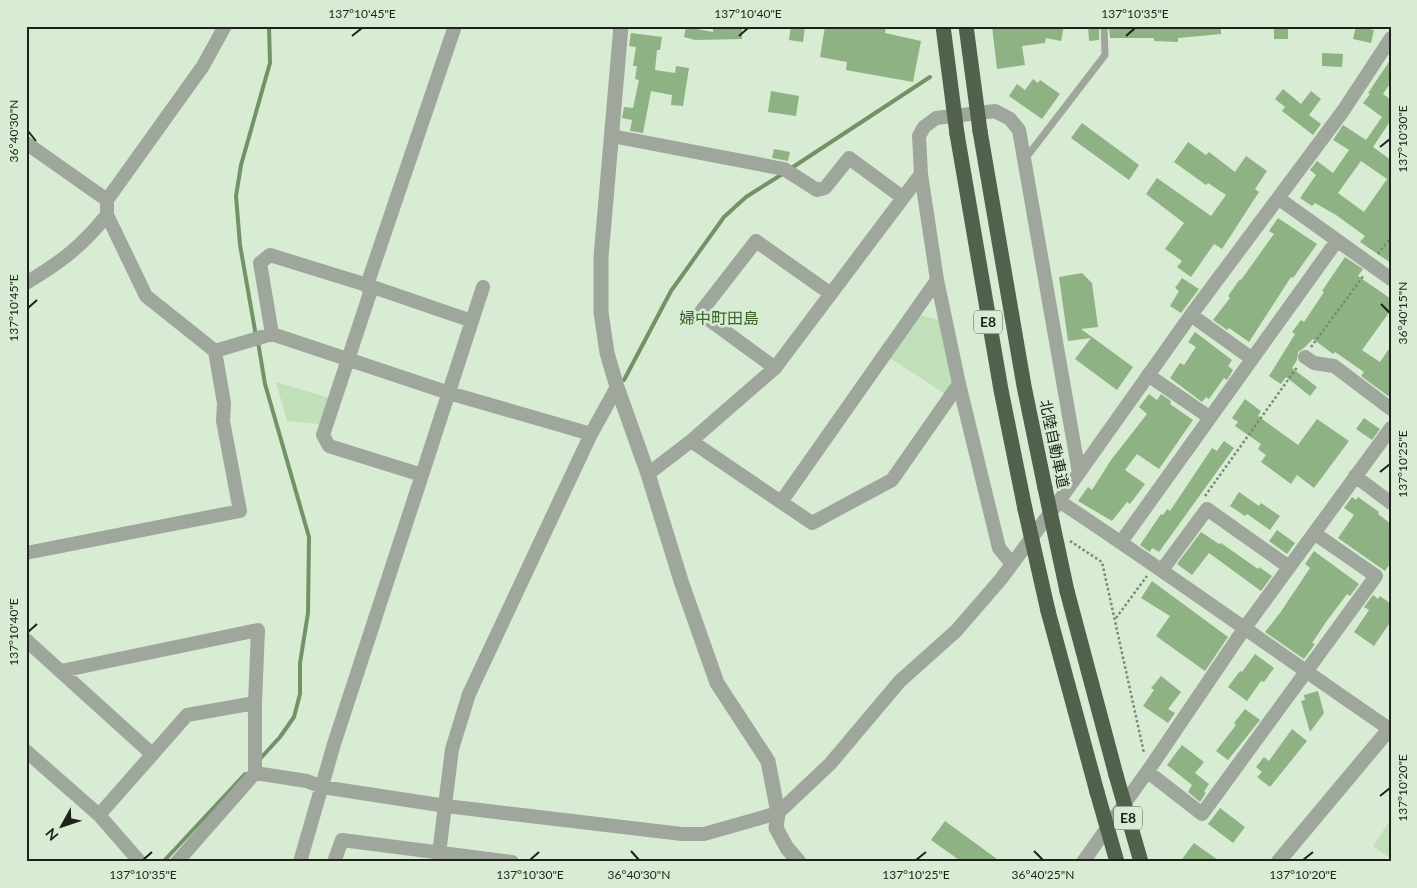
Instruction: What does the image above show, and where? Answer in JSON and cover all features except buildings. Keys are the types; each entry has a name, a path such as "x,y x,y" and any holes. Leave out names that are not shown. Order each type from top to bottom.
{"highway":[{"name":"E8","path":"943,26 957,134 1000,390 1048,611 1117,862"},
{"name":"北陸自動車道","path":"966,26 980,131 1024,386 1045,488 1067,591 1141,862"}],"street":[{"path":"26,553 240,512 222,421 224,403 215,352 146,296 107,215 106,200 203,66 225,26"},
{"path":"422,475 329,446 323,435 370,293 367,285 455,26"},
{"path":"621,26 601,257 601,312 607,353 617,388 648,474 682,584 717,683 768,761 778,813 776,828 787,848 799,862"},
{"path":"255,773 307,781 322,787 446,806 682,834 704,834 778,813 830,764 900,680 956,631 1012,564 1191,315 1343,111 1391,38"},
{"path":"1012,564 1000,548 959,384 937,280 921,174 919,136 924,128 936,118 995,111 1010,119 1019,130 1079,473"},
{"path":"612,136 784,169 817,190 825,188 849,158 902,197"},
{"path":"26,143 106,200"},
{"path":"648,474 691,441 775,368 921,174"},
{"path":"1278,198 1336,242 1391,279"},
{"path":"26,283 57,264 88,238 107,215"},
{"path":"775,368 700,313 756,241 831,294"},
{"path":"1121,542 1251,358 1336,242"},
{"path":"272,334 260,262 270,255 367,285 472,321"},
{"path":"781,502 937,280"},
{"path":"300,862 334,744 484,286"},
{"path":"1191,315 1251,358"},
{"path":"215,352 272,334 449,393 591,434"},
{"path":"1304,356 1314,364 1334,366 1391,409"},
{"path":"1148,375 1209,418"},
{"path":"691,441 812,523 892,480 959,384"},
{"path":"438,858 452,749 469,694 591,434 617,388"},
{"path":"1083,862 1148,772 1244,629 1391,428"},
{"path":"1355,476 1391,503"},
{"path":"1059,501 1158,567 1244,629 1390,729 1278,862"},
{"path":"1158,567 1207,509 1289,567"},
{"path":"1148,772 1202,814 1376,576 1314,533"},
{"path":"62,671 258,630 255,773 177,862"},
{"path":"26,640 152,754"},
{"path":"99,815 188,715 255,703"},
{"path":"26,751 99,815 140,862"},
{"path":"334,862 342,840 438,858 512,862"},
{"path":"290,862 304,846"}],"lane":[{"path":"1024,162 1105,55 1104,26"}],"path":[{"path":"1207,509 1199,503 1391,237"},
{"path":"1069,540 1102,562 1148,772"},
{"path":"1115,619 1158,567"}],"green space":[{"path":"920,315 939,320 951,382 945,394 890,358"},
{"path":"276,382 329,398 320,424 287,421"},
{"path":"1391,819 1391,859 1373,846"}],"waterway":[{"path":"256,336 240,245 236,196 241,165 270,63 269,26"},
{"path":"790,169 930,77"},
{"path":"624,380 671,291 724,217 746,197 784,173"},
{"path":"258,342 265,384 309,537 308,613 300,663 300,694 294,717 280,737 259,760"},
{"path":"163,862 245,774"}],"district":[{"name":"婦中町田島","path":"719,318"}]}
